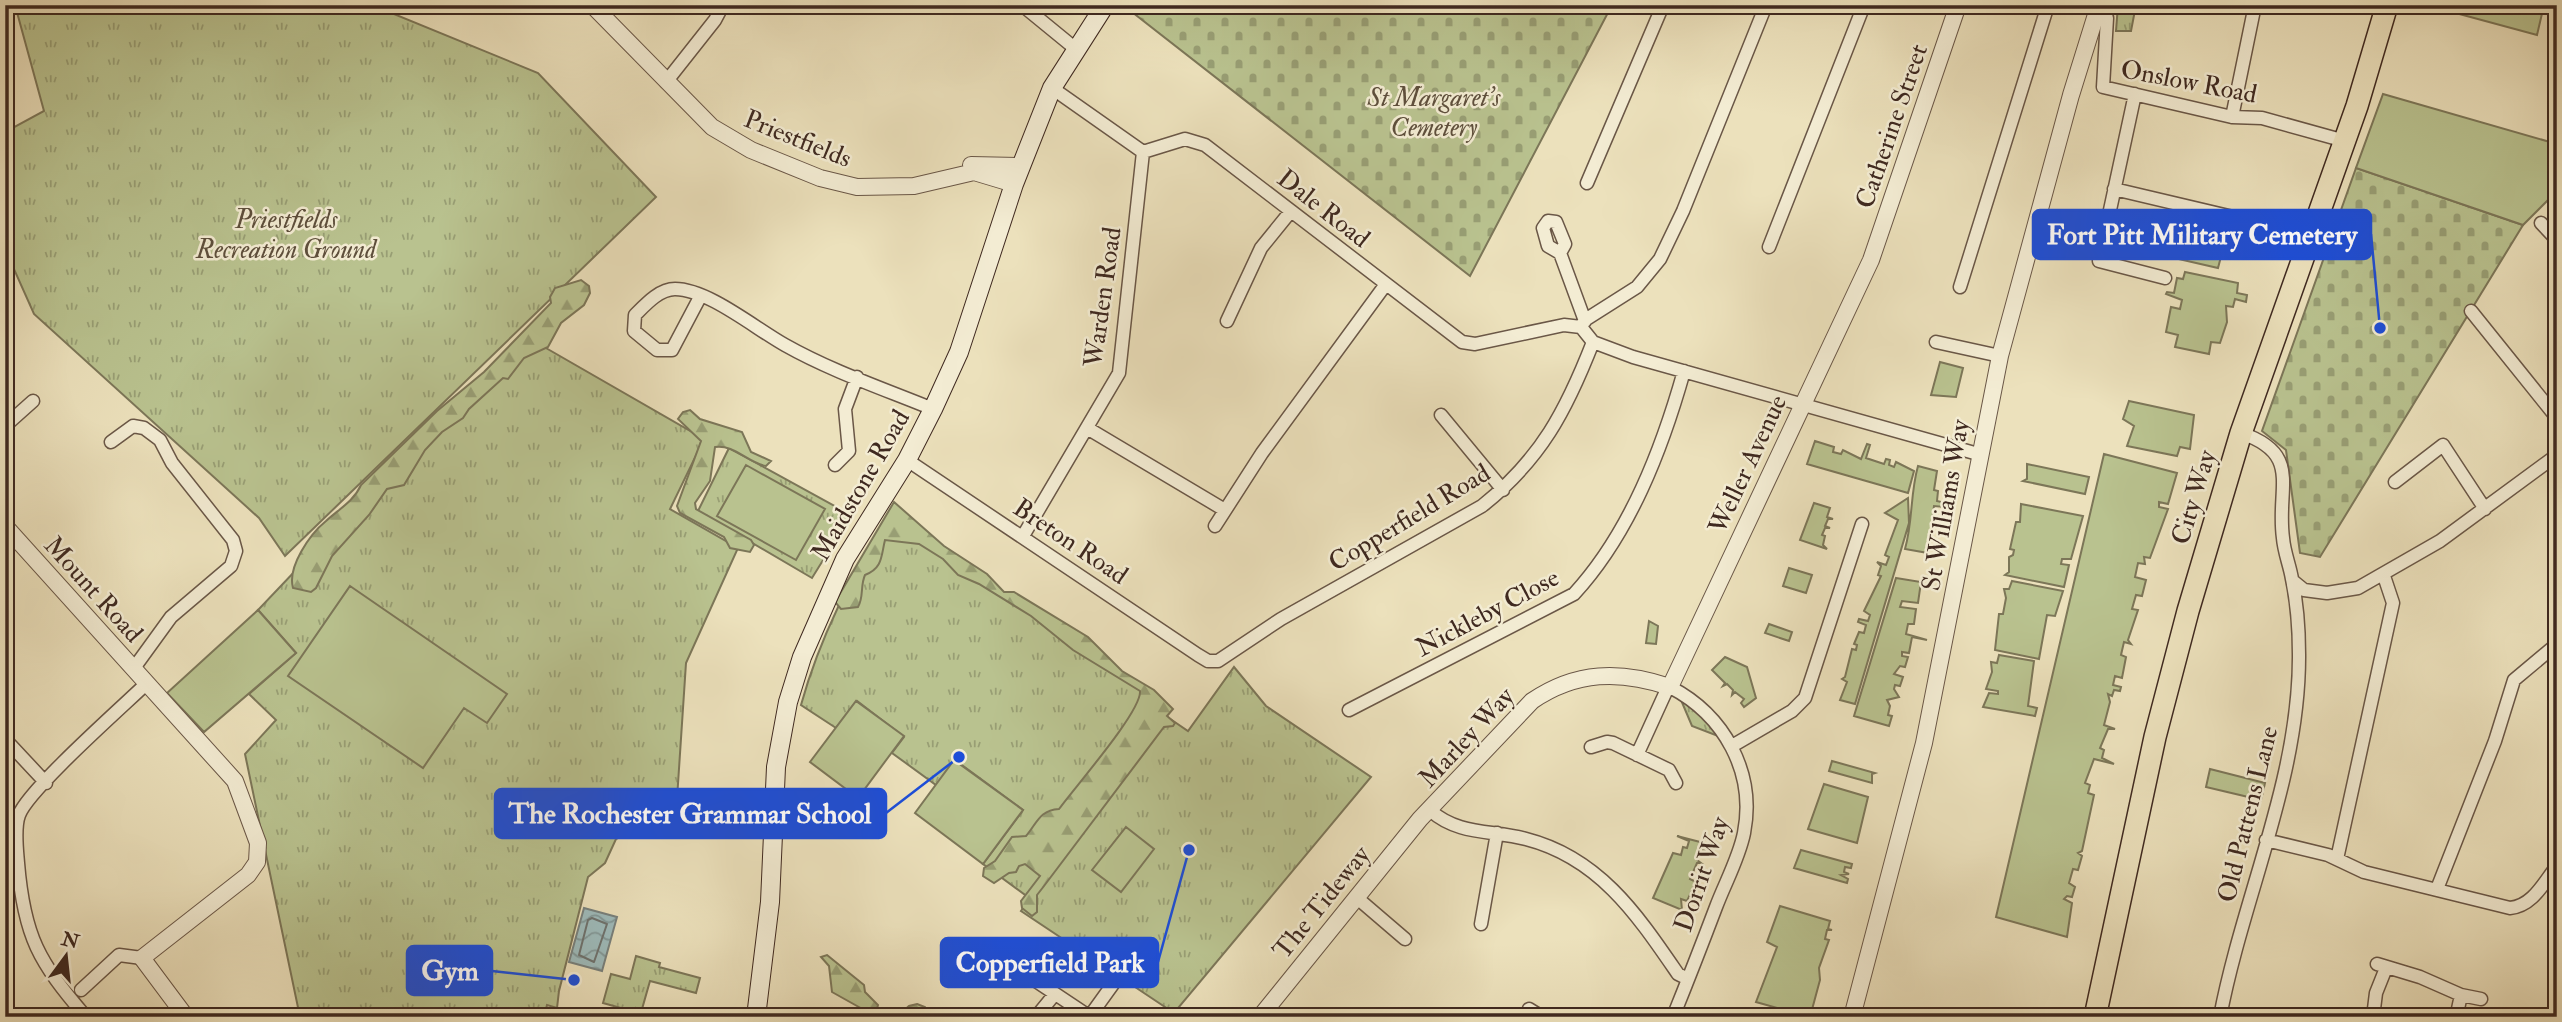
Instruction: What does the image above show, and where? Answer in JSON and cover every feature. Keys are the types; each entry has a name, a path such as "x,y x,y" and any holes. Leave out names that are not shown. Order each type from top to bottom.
{"main road":[{"name":"Maidstone Road","path":"756,1017 770,902 775,776 795,679 814,624 845,559 907,460 959,352 1020,166 1052,88 1105,5"},
{"name":"City Way","path":"2095,1017 2158,724 2188,611 2241,433 2309,235 2345,141 2387,5"}],"street":[{"name":"Priestfields","path":"592,5 712,127 734,141 831,181 886,188 925,184 954,174 981,173 1014,184"},
{"path":"666,82 723,5"},
{"path":"1022,5 1077,51"},
{"path":"1587,183 1663,5"},
{"path":"1583,324 1637,287 1654,267 1667,245 1766,5"},
{"path":"1769,247 1864,5"},
{"name":"Catherine Street","path":"1870,262 1958,5"},
{"path":"1960,287 2048,5"},
{"path":"2232,117 2255,5"},
{"name":"Onslow Road","path":"2098,8 2108,18 2103,87 2232,117 2262,118 2345,141"},
{"name":"St Williams Way","path":"1852,1017 1924,743 1978,454 2000,356 2071,95 2098,8"},
{"path":"1052,88 1143,152"},
{"path":"2135,94 2099,261 2165,278"},
{"name":"Dale Road","path":"1143,152 1182,139 1201,143 1457,338 1469,344 1564,325 1583,324"},
{"name":"Warden Road","path":"1023,536 1119,373 1143,152"},
{"name":"Priestfields","path":"954,174 959,169 974,164 1020,166"},
{"path":"2114,189 2309,235"},
{"path":"1227,321 1261,248 1291,211"},
{"path":"2541,223 2557,240"},
{"path":"1560,253 1583,324 1593,342 1607,349 1978,454"},
{"name":"Weller Avenue","path":"1669,687 1870,262"},
{"path":"1215,526 1223,509 1386,284"},
{"path":"700,297 676,345 670,350 657,350 634,331 635,316 662,292 677,289 700,297 738,314 785,345 933,410"},
{"path":"2471,311 2557,418"},
{"name":"Copperfield Road","path":"1209,661 1218,661 1280,619 1482,506 1503,489 1526,467 1558,423 1593,342"},
{"path":"1936,342 2000,356"},
{"name":"Nickleby Close","path":"1349,710 1574,594 1593,573 1645,483 1672,416 1684,371"},
{"path":"835,465 848,452 845,408 857,377"},
{"path":"5,426 33,401"},
{"path":"1441,415 1503,489"},
{"path":"111,442 134,426 142,427 156,437 172,463 233,540 236,549 229,568 171,617 134,668"},
{"path":"1087,428 1223,509"},
{"name":"Old Pattens Lane","path":"2220,1017 2284,775 2294,720 2299,654 2293,581 2283,538 2280,459 2266,443 2241,433"},
{"path":"2395,482 2442,446 2485,509"},
{"path":"2293,581 2304,590 2328,593 2358,588 2384,576 2485,509 2557,455"},
{"name":"Breton Road","path":"907,460 1209,661"},
{"path":"1732,746 1792,711 1805,698 1862,524"},
{"name":"Mount Road","path":"5,526 235,781 258,843 257,862 248,875 142,958"},
{"path":"2337,859 2393,603 2384,576"},
{"path":"2437,889 2494,741 2514,680 2557,644"},
{"name":"Marley Way","path":"1426,815 1516,715 1548,690 1586,676 1603,674 1639,678 1669,687"},
{"path":"86,1017 47,970 28,928 21,895 18,818 46,783 146,684"},
{"path":"1637,755 1669,687"},
{"name":"Dorrit Way","path":"1669,687 1710,716 1732,746 1746,793 1745,831 1674,1017"},
{"path":"5,738 46,783"},
{"path":"1591,747 1609,742 1669,770 1676,783"},
{"path":"1426,815 1452,826 1497,833 1549,846 1594,872 1635,912 1678,974 1688,979"},
{"name":"The Tideway","path":"1260,1017 1426,815"},
{"path":"1481,924 1497,833"},
{"path":"2266,840 2337,859 2364,872 2510,908 2521,907 2530,901 2557,866"},
{"path":"1356,897 1405,939"},
{"path":"81,989 119,956 142,958 186,1017"},
{"path":"2372,1017 2381,966 2420,977 2461,995 2482,999"},
{"path":"1036,981 1090,1017 1113,985"},
{"path":"1037,1017 1054,995"},
{"path":"2458,1009 2461,995"},
{"path":"1529,1009 1542,1017"}],"green space":[{"name":"Priestfields Recreation Ground","path":"15,5 372,5 538,73 656,197 285,556 259,518 34,314 5,249 5,132 44,111"},
{"name":"St Margaret's Cemetery","path":"1123,5 1612,5 1470,276"},
{"path":"2118,5 2136,5 2131,31 2116,31"},
{"path":"2426,5 2544,5 2537,35"},
{"path":"2383,94 2557,144 2557,191 2523,225 2356,168"},
{"path":"2356,168 2523,225 2320,557 2300,553 2286,450 2262,431"},
{"path":"2140,212 2139,228 2143,227 2143,231 2147,232 2149,228 2149,233 2155,234 2158,230 2159,234 2193,243 2195,238 2200,243 2205,240 2204,246 2213,248 2217,243 2224,245 2218,268 2122,246 2126,229 2136,231"},
{"path":"2185,272 2238,283 2237,293 2247,295 2246,302 2235,299 2233,307 2226,306 2227,322 2220,343 2211,342 2209,354 2175,347 2178,335 2166,332 2171,307 2180,309 2182,300 2166,294 2174,293 2177,278 2183,279"},
{"path":"581,280 589,286 590,293 584,305 561,323 548,347 524,358 508,379 503,378 469,409 463,418 442,432 425,450 404,485 387,489 369,515 332,556 316,588 311,592 293,588 293,570 307,542 320,527 437,411 484,372 551,303 550,297 555,288"},
{"path":"532,340 704,439 670,509 738,548 686,663 675,829 638,827 616,839 605,863 588,877 557,1008 547,1005 544,1017 300,1017 245,754 276,720 249,694 296,653 258,610 316,549"},
{"path":"1940,362 1963,368 1956,397 1931,395"},
{"path":"2129,401 2194,415 2190,449 2180,447 2177,456 2127,446 2134,426 2123,419"},
{"path":"690,410 700,419 742,432 751,452 771,461 766,466 728,448 715,447 710,481 695,503 696,509 751,540 754,545 750,552 730,548 724,537 680,513 677,506 701,441 678,419 683,412"},
{"path":"1815,441 1834,447 1833,452 1841,454 1843,450 1861,459 1867,444 1870,445 1866,458 1884,464 1886,459 1890,460 1889,465 1894,467 1896,462 1914,471 1908,493 1807,464"},
{"path":"729,448 851,515 812,578 698,511"},
{"path":"2104,454 2177,473 2168,504 2159,502 2159,507 2168,509 2150,558 2144,557 2145,564 2138,563 2135,577 2146,580 2142,596 2136,595 2132,609 2138,610 2128,640 2131,644 2124,642 2121,655 2126,657 2122,678 2115,676 2113,685 2121,687 2120,691 2114,690 2112,696 2108,694 2110,702 2104,725 2115,729 2108,729 2100,748 2104,750 2102,758 2114,764 2094,759 2085,783 2090,785 2088,793 2094,795 2082,851 2078,853 2082,856 2078,870 2073,869 2069,883 2075,887 2072,897 2067,896 2064,899 2072,903 2067,937 1996,917"},
{"path":"2027,464 2089,477 2085,494 2023,481 2027,479"},
{"path":"746,465 825,509 796,560 717,516"},
{"path":"1918,466 1937,471 1934,490 1938,491 1937,501 1945,503 1945,507 1934,506 1928,553 1905,549"},
{"path":"1908,498 1909,523 1855,704 1840,700 1847,682 1842,679 1845,677 1852,649 1856,650 1857,645 1854,644 1859,632 1864,633 1866,625 1858,622 1859,619 1868,621 1870,615 1864,611 1881,576 1878,575 1881,566 1877,562 1886,565 1889,557 1885,555 1898,520 1885,513"},
{"path":"894,502 944,546 987,574 1004,592 1014,592 1088,637 1122,671 1154,690 1173,709 1167,716 1175,723 1173,726 1164,727 1037,895 1037,912 1032,916 1022,908 1021,901 1040,876 1025,864 1019,866 1016,872 1009,873 994,883 983,876 984,868 995,861 1012,837 1026,836 1043,815 1059,809 1119,732 1138,701 1140,691 1073,650 1031,616 979,584 958,575 943,559 919,544 885,540 878,565 865,575 858,607 841,609 835,602"},
{"path":"1814,503 1830,508 1827,517 1833,519 1828,519 1825,526 1830,528 1825,528 1822,535 1825,536 1823,545 1827,549 1800,540"},
{"path":"2021,504 2083,516 2071,559 2062,559 2061,564 2069,565 2064,587 2005,575 2009,572 2009,557 2013,555 2014,550 2010,549 2016,522 2020,522"},
{"path":"888,515 1164,703 1028,897 983,864 1023,810 955,760 936,785 892,753 904,737 857,701 836,728 801,705 838,607"},
{"path":"1789,568 1812,575 1806,593 1783,586"},
{"path":"1896,578 1921,582 1918,603 1902,601 1900,607 1916,609 1914,624 1908,624 1906,634 1927,640 1912,637 1909,653 1902,652 1902,656 1908,657 1905,667 1900,666 1894,674 1903,677 1900,686 1895,685 1894,689 1899,697 1887,700 1890,706 1888,715 1892,716 1889,726 1854,716"},
{"path":"2012,581 2063,591 2055,616 2047,615 2039,659 1995,650 1999,614 2003,614 2006,598 2004,589 2009,589"},
{"path":"350,586 507,694 487,723 464,708 423,768 288,676"},
{"path":"258,610 296,653 204,732 167,693"},
{"path":"1649,621 1658,626 1656,644 1646,643"},
{"path":"1769,624 1792,632 1789,641 1765,633"},
{"path":"1999,655 2034,661 2028,706 2037,708 2035,716 1983,707 1989,693 1998,694 1998,691 1986,689 1992,672 1991,662 1997,663"},
{"path":"1725,657 1747,667 1756,698 1744,707 1741,703 1744,699 1735,692 1732,695 1733,690 1727,684 1723,686 1725,683 1712,670"},
{"path":"1234,667 1266,706 1371,777 1174,1013 1021,911 1166,716 1188,731"},
{"path":"1681,700 1702,716 1718,736 1692,726"},
{"path":"856,701 904,736 858,798 810,762"},
{"path":"954,760 1023,810 983,864 915,813"},
{"path":"1832,761 1875,773 1872,774 1872,783 1829,771"},
{"path":"2210,769 2265,783 2261,800 2206,787"},
{"path":"1824,784 1868,797 1857,843 1808,829"},
{"path":"1126,827 1154,849 1121,892 1092,870"},
{"path":"1677,836 1704,843 1702,850 1706,851 1704,856 1699,854 1697,860 1701,863 1697,863 1690,879 1696,882 1687,901 1681,899 1682,910 1653,898 1673,853 1681,855 1683,847 1687,848 1689,841"},
{"path":"1801,850 1852,864 1851,868 1845,867 1844,872 1849,874 1841,875 1848,879 1847,883 1794,868"},
{"path":"1780,906 1830,921 1828,929 1832,930 1827,930 1825,939 1829,940 1819,968 1820,980 1810,1017 1756,1002 1777,947 1767,942"},
{"path":"827,955 864,985 865,992 878,1005 875,1016 832,992 829,966 821,957"},
{"path":"636,956 660,963 659,967 700,978 696,993 650,981 642,1009 636,1008 635,1012 603,1003 611,974 630,979"},
{"path":"917,1004 925,1007 933,1017 897,1017 909,1006"}],"water":[{"path":"584,908 617,917 602,971 569,962"}],"place":[{"name":"Fort Pitt Military Cemetery","path":"2380,328"},
{"name":"The Rochester Grammar School","path":"959,757"},
{"name":"Copperfield Park","path":"1189,850"},
{"name":"Gym","path":"574,980"}]}
